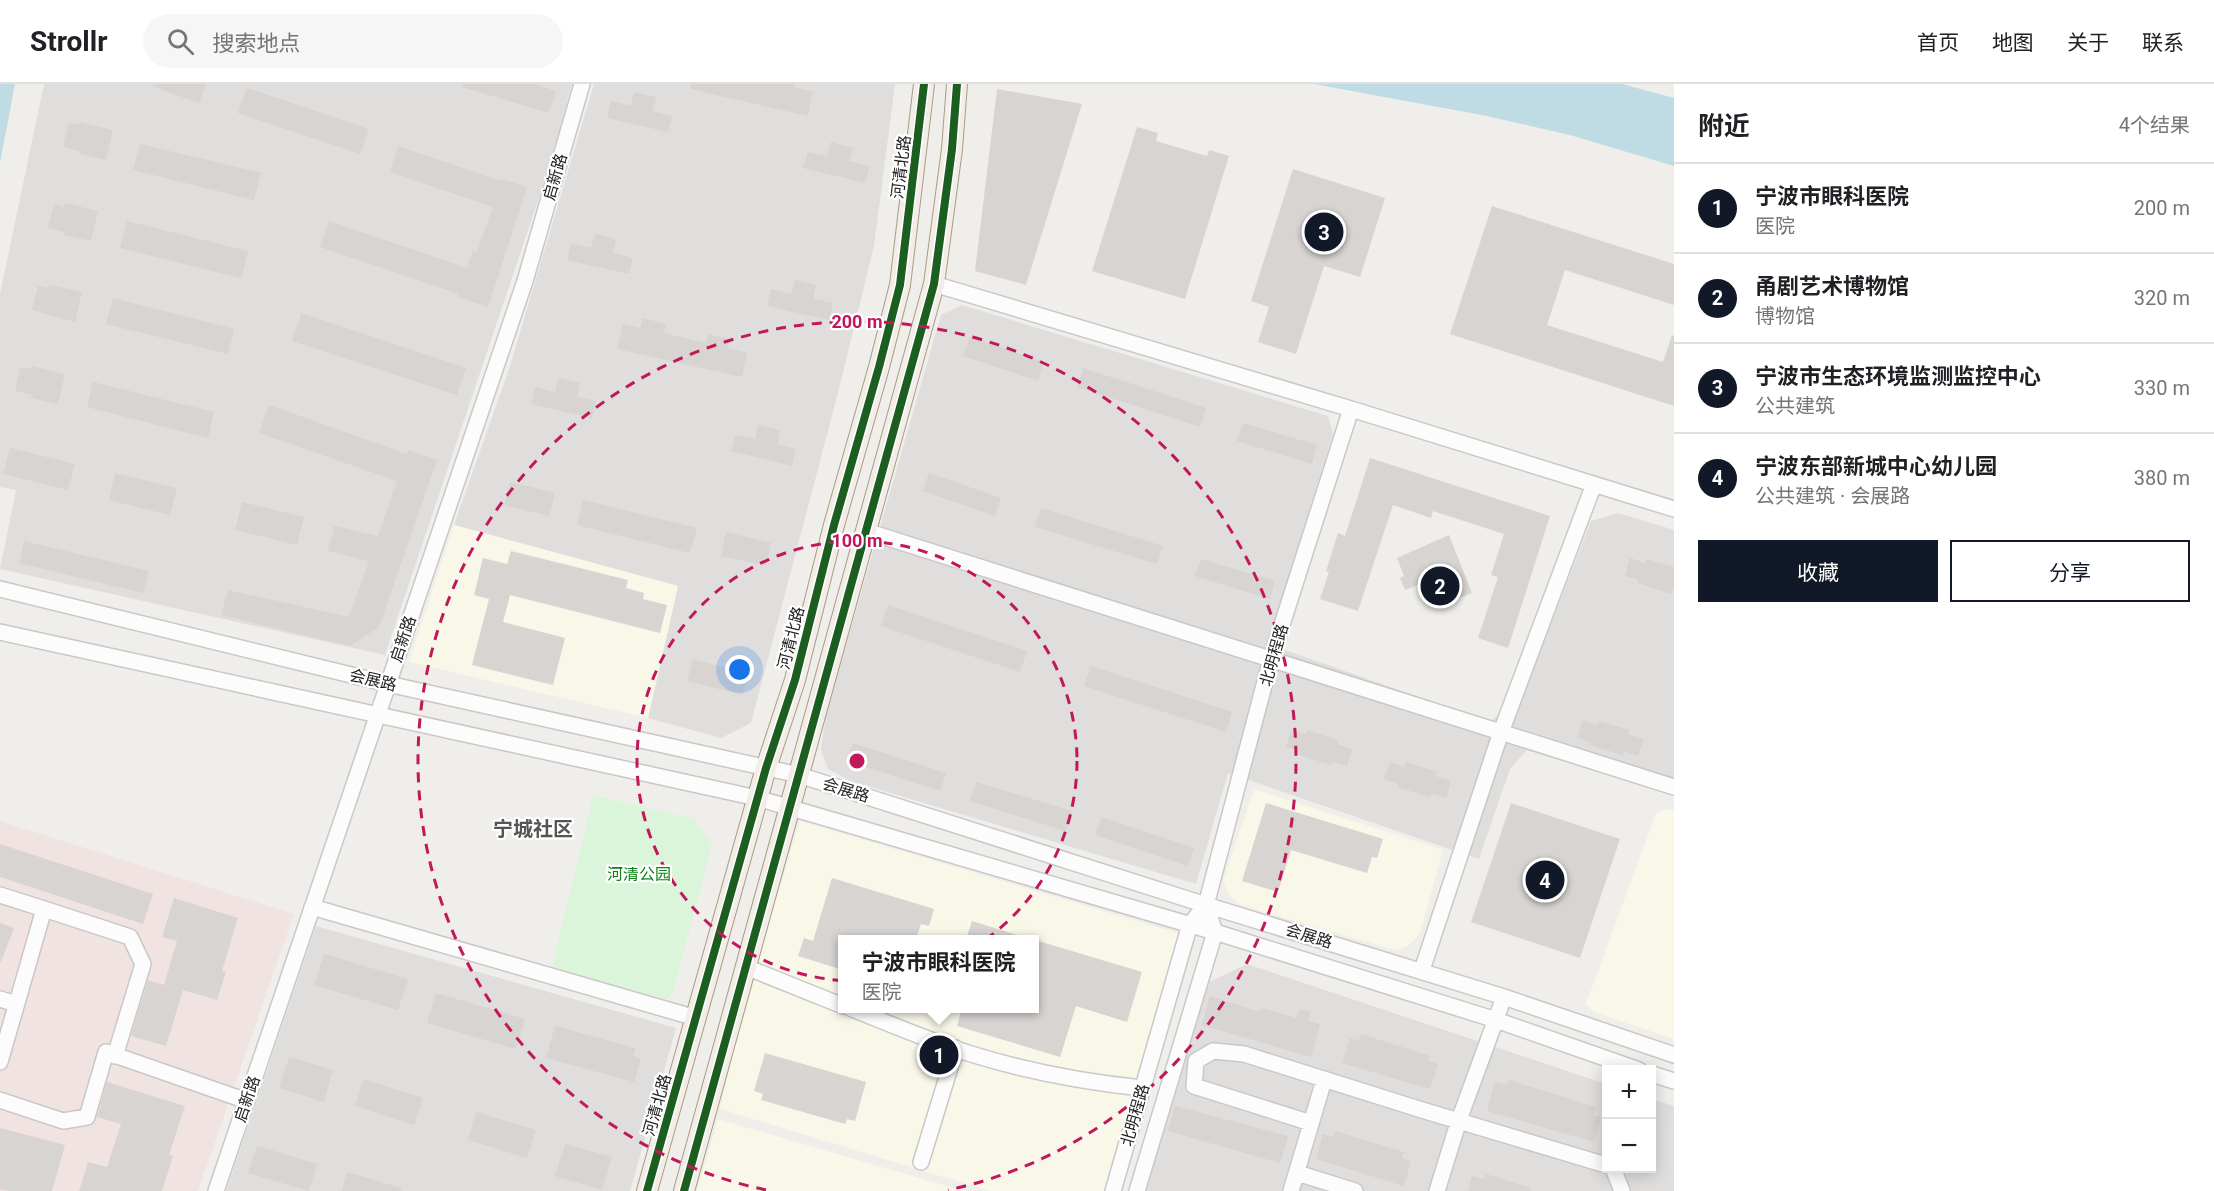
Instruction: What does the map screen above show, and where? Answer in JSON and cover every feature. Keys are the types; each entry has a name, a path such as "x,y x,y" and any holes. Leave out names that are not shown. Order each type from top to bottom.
{"main road":[{"name":"河清北路","path":"647,1191 766,768 795,680 834,525 900,285 924,84"},
{"path":"684,1191 934,284 952,149 957,84"}],"street":[{"name":"启新路","path":"216,1191 525,281 582,84"},
{"path":"934,284 1674,509"},
{"name":"北明程路","path":"1113,1191 1190,924 1206,905 1271,659 1351,409"},
{"path":"1422,970 1501,732 1594,484"},
{"path":"867,531 1674,788"},
{"name":"会展路","path":"0,589 388,684 799,775 1206,905 1422,970 1674,1055"},
{"name":"会展路","path":"0,632 758,798 1190,924 1496,1020 1626,1065"},
{"path":"0,895 130,937 143,964 115,1056"},
{"path":"1206,905 1215,932"},
{"path":"312,907 696,1018"},
{"path":"0,1062 44,909"},
{"name":"北明程路","path":"1137,1191 1215,932"},
{"path":"746,967 838,1004"},
{"path":"1437,1191 1504,997"},
{"path":"0,999 16,1004"},
{"path":"863,1013 956,1048 1019,1067 1142,1088"},
{"path":"921,1162 956,1048"},
{"path":"1311,1123 1194,1086 1196,1062 1213,1051 1244,1054 1602,1164"},
{"path":"0,1100 63,1121 87,1117 106,1052 247,1101"},
{"path":"1656,1075 1674,1081"},
{"path":"1291,1191 1324,1080"},
{"path":"1297,1173 1355,1191"},
{"path":"1615,1173 1622,1191"}],"shaded area":[{"path":"44,84 572,84 549,168 385,655 0,569 16,490 0,487 0,294"},
{"path":"594,84 895,84 874,246 838,393 751,723 721,738 648,718 678,586 454,525 509,369"},
{"path":"962,305 1328,416 1333,434 1268,644 1490,722 1524,694 1591,521 1618,513 1674,530 1674,780 1538,737 1510,769 1479,859 1228,773 1196,884 850,781 828,769 821,750 826,715 941,315"},
{"path":"454,525 678,586 648,718 409,662"},
{"path":"1254,789 1443,850 1420,933 1408,946 1395,950 1241,905 1229,895 1223,881"},
{"path":"1666,809 1674,811 1674,1039 1594,1012 1586,1004 1656,813"},
{"path":"0,821 294,914 198,1191 0,1191"},
{"path":"800,821 1184,935 1104,1191 990,1191 720,1109 745,1002"},
{"path":"316,926 676,1028 630,1191 226,1191"},
{"path":"1247,964 1602,1083 1602,1173 1656,1173 1656,1100 1674,1106 1674,1191 1145,1191 1208,983"},
{"path":"718,1119 964,1191 697,1191"},
{"path":"1660,1125 1674,1130 1674,1191 1640,1191 1646,1173 1656,1173 1656,1140"}],"green space":[{"name":"河清公园","path":"593,795 694,819 712,844 674,990 667,999 552,969"}],"water":[{"path":"0,84 15,84 0,163"},
{"path":"1314,84 1622,84 1674,98 1674,166 1570,135 1487,116"}],"building":[{"path":"152,84 206,84 199,103 151,86"},
{"path":"463,84 534,84 556,91 549,113 462,87"},
{"path":"691,84 795,84 794,87 813,92 808,116 690,89"},
{"path":"247,88 369,129 360,154 238,113"},
{"path":"997,89 1082,104 1026,285 975,271"},
{"path":"634,92 656,97 652,111 672,116 668,132 607,118 611,101 631,106"},
{"path":"80,122 113,130 106,160 79,154 80,151 63,147 69,123 79,125"},
{"path":"1137,127 1158,133 1156,141 1207,156 1209,150 1229,156 1185,299 1092,271"},
{"path":"831,142 853,148 849,161 869,166 865,183 803,168 808,152 827,156"},
{"path":"140,144 261,173 254,200 133,170"},
{"path":"398,146 501,181 502,179 527,187 488,307 458,297 459,294 320,247 329,221 467,268 473,251 477,252 493,207 390,172"},
{"path":"1293,169 1385,198 1360,277 1324,266 1296,354 1258,342 1269,307 1251,301"},
{"path":"65,203 98,211 91,241 64,235 65,232 48,228 54,204 64,207"},
{"path":"1492,206 1674,264 1674,305 1565,270 1547,325 1663,362 1672,335 1674,336 1674,406 1450,334"},
{"path":"127,221 248,251 241,278 120,248"},
{"path":"595,234 616,239 613,253 633,258 629,274 567,260 571,243 591,248"},
{"path":"795,280 816,285 813,299 833,303 829,320 767,306 771,289 791,294"},
{"path":"49,285 82,292 75,322 32,310 38,286 48,288"},
{"path":"113,298 234,329 228,354 106,324"},
{"path":"301,313 466,368 457,395 292,341"},
{"path":"643,318 666,324 664,333 706,343 708,334 730,339 728,348 747,353 742,377 617,349 623,324 640,328"},
{"path":"970,337 1044,362 1038,381 963,356"},
{"path":"31,366 65,374 58,404 31,398 32,395 15,391 20,367 31,369"},
{"path":"1083,368 1206,408 1200,427 1077,387"},
{"path":"558,378 580,383 577,397 596,401 592,418 531,404 535,387 555,392"},
{"path":"93,382 214,412 208,438 87,407"},
{"path":"269,405 407,454 408,450 437,460 379,627 350,646 221,615 228,590 349,617 369,561 328,551 334,526 378,536 397,481 259,433"},
{"path":"1243,423 1317,445 1312,464 1237,441"},
{"path":"758,425 780,430 777,444 796,449 792,466 731,451 735,435 755,439"},
{"path":"10,448 75,464 68,490 3,474"},
{"path":"1370,458 1550,516 1508,648 1478,638 1498,577 1491,575 1504,534 1433,511 1431,518 1393,505 1358,611 1320,599 1338,533 1345,536"},
{"path":"115,473 177,488 170,515 109,500"},
{"path":"929,473 1001,498 995,516 923,491"},
{"path":"510,482 555,493 549,516 504,505"},
{"path":"583,500 697,528 690,553 577,525"},
{"path":"242,502 304,517 297,545 235,530"},
{"path":"1041,508 1163,546 1157,564 1035,527"},
{"path":"726,532 771,543 766,566 721,556"},
{"path":"1449,535 1472,593 1433,608 1422,583 1405,590 1400,578 1404,576 1397,558"},
{"path":"24,541 149,571 143,593 19,563"},
{"path":"511,551 628,580 626,588 644,593 643,599 667,605 660,633 510,595 503,622 565,638 553,685 472,665 489,599 474,595 483,558 507,564"},
{"path":"1630,558 1645,563 1646,559 1674,567 1674,590 1671,594 1625,576"},
{"path":"1201,559 1275,581 1270,599 1195,576"},
{"path":"888,605 1027,651 1020,672 881,626"},
{"path":"693,659 749,674 743,695 687,681"},
{"path":"1091,666 1232,712 1226,732 1084,686"},
{"path":"1583,720 1597,725 1599,721 1630,730 1628,734 1644,739 1638,756 1624,751 1623,755 1590,745 1591,742 1577,738"},
{"path":"1291,730 1306,734 1307,730 1338,740 1337,744 1352,749 1347,766 1332,761 1331,765 1299,755 1300,751 1286,747"},
{"path":"853,743 946,773 940,791 847,761"},
{"path":"1390,762 1404,767 1406,762 1437,772 1435,776 1451,781 1446,798 1431,793 1430,797 1397,787 1398,784 1384,779"},
{"path":"976,782 1072,811 1066,831 970,801"},
{"path":"1266,803 1383,839 1377,858 1372,857 1367,873 1291,850 1278,892 1242,881"},
{"path":"1511,803 1620,839 1580,958 1471,922"},
{"path":"1101,817 1194,848 1188,866 1095,835"},
{"path":"0,844 153,894 143,924 0,877"},
{"path":"832,878 934,909 929,926 921,924 917,935 838,935 838,968 798,956 804,938 813,941"},
{"path":"174,898 238,918 222,971 226,972 217,1000 183,990 166,1046 131,1036 148,980 164,985 177,941 162,937"},
{"path":"972,921 1018,935 967,935"},
{"path":"0,923 14,928 1,962 0,961"},
{"path":"1039,941 1142,972 1127,1022 1076,1006 1060,1057 957,1026 961,1013 1039,1013"},
{"path":"324,954 408,979 398,1010 314,985"},
{"path":"436,993 525,1019 516,1049 427,1023"},
{"path":"1210,996 1260,1012 1261,1008 1297,1018 1300,1009 1311,1012 1309,1021 1320,1024 1311,1057 1202,1025"},
{"path":"555,1026 635,1048 633,1056 641,1058 634,1082 546,1058"},
{"path":"1361,1034 1430,1056 1428,1061 1438,1064 1430,1089 1342,1063 1350,1038 1359,1041"},
{"path":"765,1053 866,1082 855,1121 847,1119 845,1124 761,1100 763,1094 754,1091"},
{"path":"289,1057 333,1070 324,1102 279,1088"},
{"path":"363,1079 423,1098 414,1125 355,1106"},
{"path":"1509,1080 1596,1107 1593,1115 1601,1117 1594,1142 1487,1111 1495,1082 1508,1085"},
{"path":"107,1082 185,1106 169,1155 173,1156 162,1191 79,1191 88,1162 107,1167 121,1124 97,1117"},
{"path":"1175,1106 1288,1136 1280,1163 1168,1131"},
{"path":"476,1112 536,1130 527,1158 468,1140"},
{"path":"0,1128 65,1145 52,1191 0,1189"},
{"path":"1335,1131 1404,1152 1402,1158 1411,1161 1404,1186 1316,1159 1323,1134 1333,1137"},
{"path":"565,1144 612,1157 602,1190 555,1176"},
{"path":"257,1146 317,1164 309,1191 248,1173"},
{"path":"347,1172 401,1188 401,1191 342,1191"},
{"path":"1486,1174 1531,1188 1531,1191 1468,1191 1472,1176 1484,1179"}],"cycle path":[{"path":"647,1191 766,768 795,680 834,525 900,285 924,84"},
{"path":"684,1191 934,284 952,149 957,84"}],"place":[{"name":"宁波市生态环境监测监控中心","path":"1324,232"},
{"name":"甬剧艺术博物馆","path":"1440,586"},
{"name":"宁波东部新城中心幼儿园","path":"1545,880"},
{"name":"宁波市眼科医院","path":"939,1055"}],"district":[{"name":"宁城社区","path":"533,829"}]}
